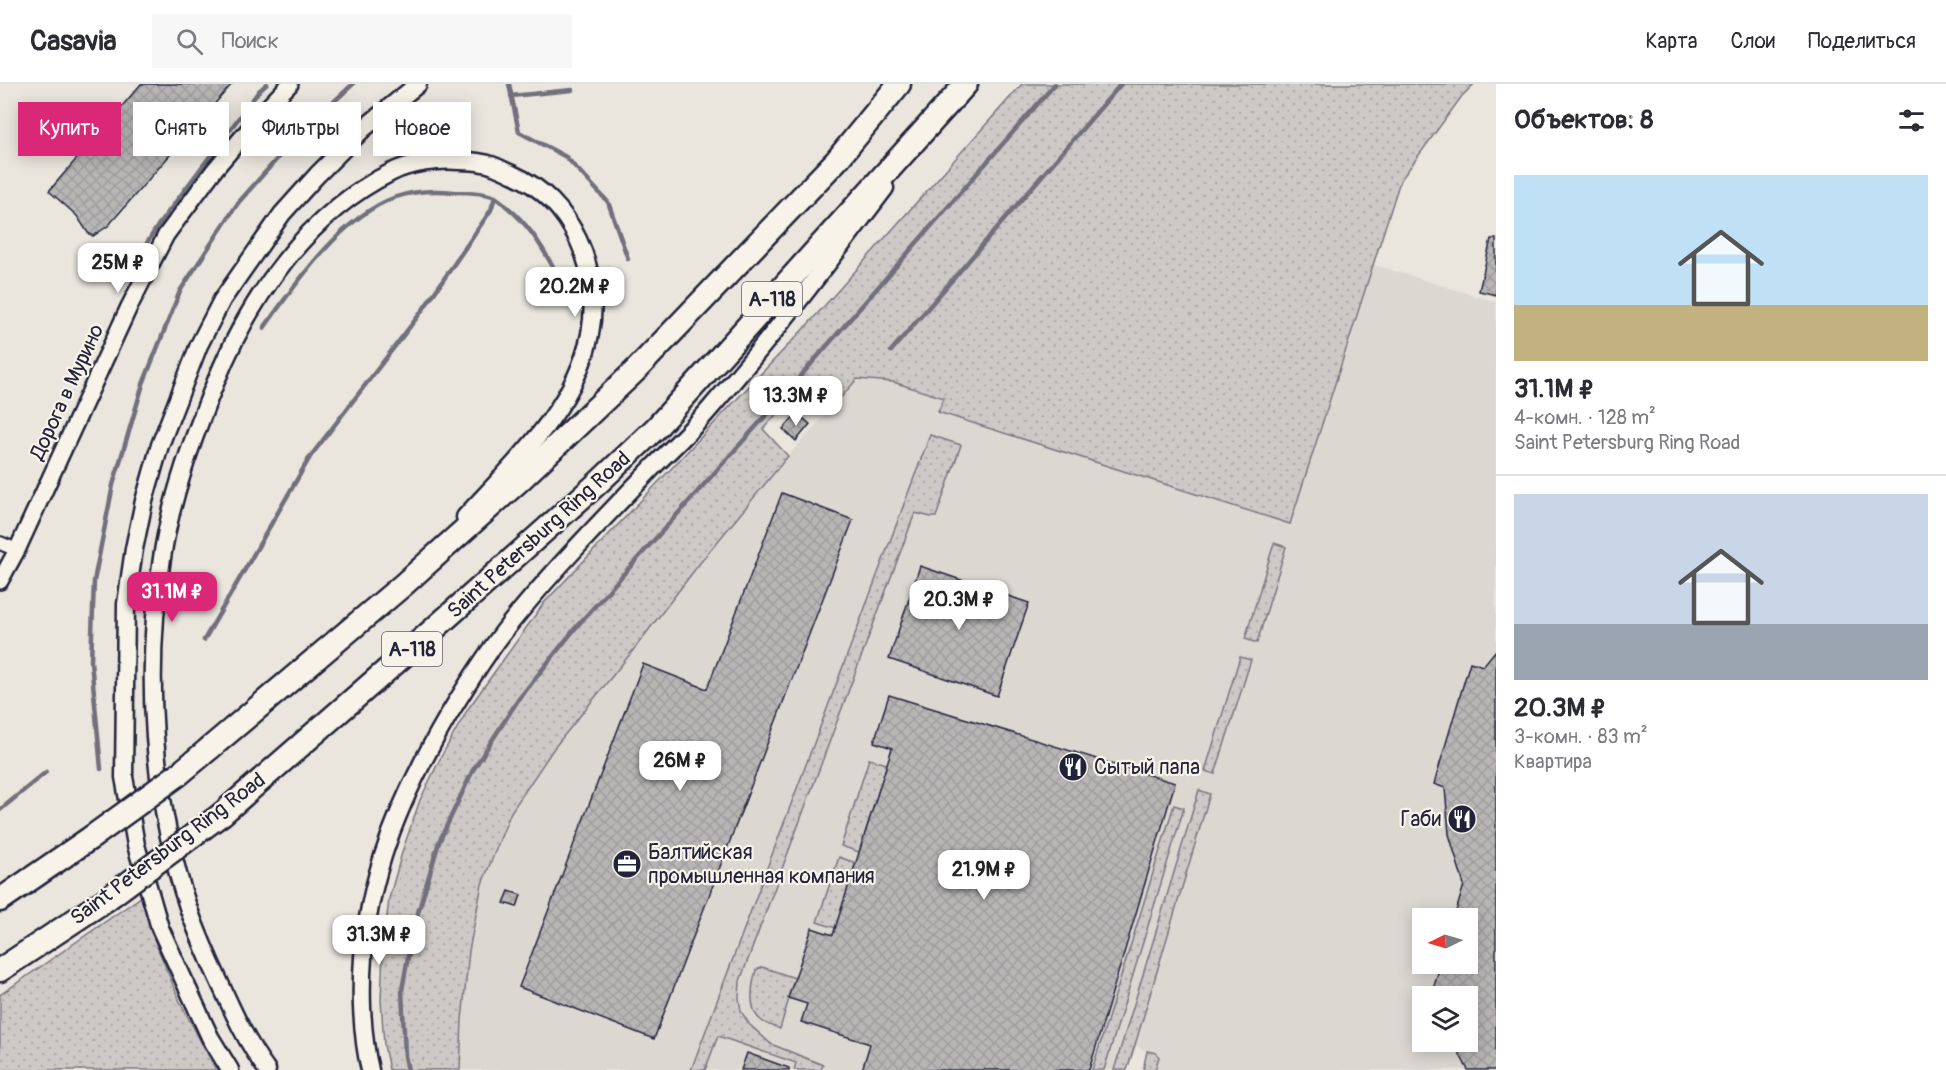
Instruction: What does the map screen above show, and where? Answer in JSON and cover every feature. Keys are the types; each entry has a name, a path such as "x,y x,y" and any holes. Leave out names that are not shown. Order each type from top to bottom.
{"highway":[{"name":"А-118","path":"0,900 179,774 403,585 521,479 635,371 837,160 900,84"},
{"name":"Saint Petersburg Ring Road","path":"0,970 107,899 222,813 599,482 656,428 966,84"}],"main road":[{"path":"230,1070 210,1036 160,928 136,845 124,777 126,603 134,549 144,501 160,445 199,345 222,300 282,214 317,175 363,129 418,84"},
{"path":"370,1070 363,1023 361,983 367,915 392,826 422,760 478,667 518,613 582,541 712,406 830,261 941,113"},
{"path":"267,1070 232,1009 189,909 172,846 159,780 153,662 155,608 162,555 172,508 202,415 227,355 249,313 277,272 308,233 343,202 394,171 441,159 486,163 530,181 556,205 578,236 588,266 594,302 590,336 580,368 564,400 532,443 403,585"}],"street":[{"name":"Дорога в Мурино","path":"0,580 17,550 129,308 166,235 215,169 290,84"},
{"path":"0,543 17,550"}],"shaded area":[{"path":"1022,84 1474,84 1462,96 1400,181 1290,524 938,412 944,398 893,382 857,379 835,404 807,381 763,429 788,456 554,748 511,812 482,884 469,951 460,1070 389,1070 384,1045 381,1000 383,950 389,899 420,800 468,709 544,603 810,322"},
{"path":"1372,264 1496,302 1496,1070 1143,1070 1147,1051 1135,1045 1127,1070 705,1070 718,1033 691,1070 460,1070 469,951 482,884 511,812 554,748 700,563 788,456 857,379 893,382 944,398 939,412 1303,481"},
{"path":"930,435 961,445 936,517 915,513 740,981 741,1011 749,1024 771,1044 823,1065 821,1070 794,1070 796,1063 718,1036 705,1070 691,1070"},
{"path":"1274,543 1286,547 1257,643 1245,639"},
{"path":"1240,657 1251,660 1215,774 1205,771"},
{"path":"869,759 887,764 859,852 841,846"},
{"path":"1199,790 1210,794 1135,1045 1127,1070 1114,1070"},
{"path":"1174,805 1184,808 1104,1070 1092,1070"},
{"path":"839,857 856,863 836,928 817,922"},
{"path":"141,897 156,944 181,1004 216,1070 0,1070 0,995"},
{"path":"762,967 795,978 780,1029 766,1024 757,1017 754,1011 753,982 756,970"},
{"path":"1147,1051 1156,1053 1159,1057 1155,1070 1143,1070"}],"building":[{"path":"141,84 232,84 216,102 133,102 133,156 169,156 108,226 93,236 88,233 77,216 49,191 79,156 121,156 121,107"},
{"path":"1491,239 1496,239 1496,295 1479,291"},
{"path":"797,413 810,424 796,441 783,429"},
{"path":"782,493 853,520 654,1039 519,987 643,664 707,689"},
{"path":"920,566 1029,603 997,696 889,659"},
{"path":"1496,650 1496,1070 1468,1070 1459,1052 1478,1052 1478,986 1434,986 1438,974 1478,974 1478,908 1457,908 1464,885 1449,834 1445,788 1434,784 1470,662 1483,666"},
{"path":"889,695 1175,783 1089,1070 862,1070 870,1044 801,1022 807,1004 788,998 812,928 833,935 892,748 874,742"},
{"path":"509,891 521,895 517,907 504,903"},
{"path":"747,1053 789,1068 789,1070 741,1070"}],"waterway":[{"path":"121,284 159,224 259,91 267,84"},
{"path":"101,769 91,661 94,581 113,485 143,384 180,291 238,203 298,135 353,84"},
{"path":"509,84 519,132 566,157 608,202 628,259"},
{"path":"408,1070 405,1056 402,990 413,930 439,842 473,770 518,700 577,626 778,402 1055,84"},
{"path":"891,351 1121,84"},
{"path":"511,96 572,90"},
{"path":"264,328 306,272 339,235 376,206 410,193 470,192 495,197 527,226 553,267"},
{"path":"204,640 310,457 422,311 491,210 495,197"},
{"path":"0,810 46,772"}],"place":[{"name":"Сытый папа","path":"1073,767"},
{"name":"Габи","path":"1462,819"},
{"name":"Балтийская промышленная компания","path":"627,864"}]}
